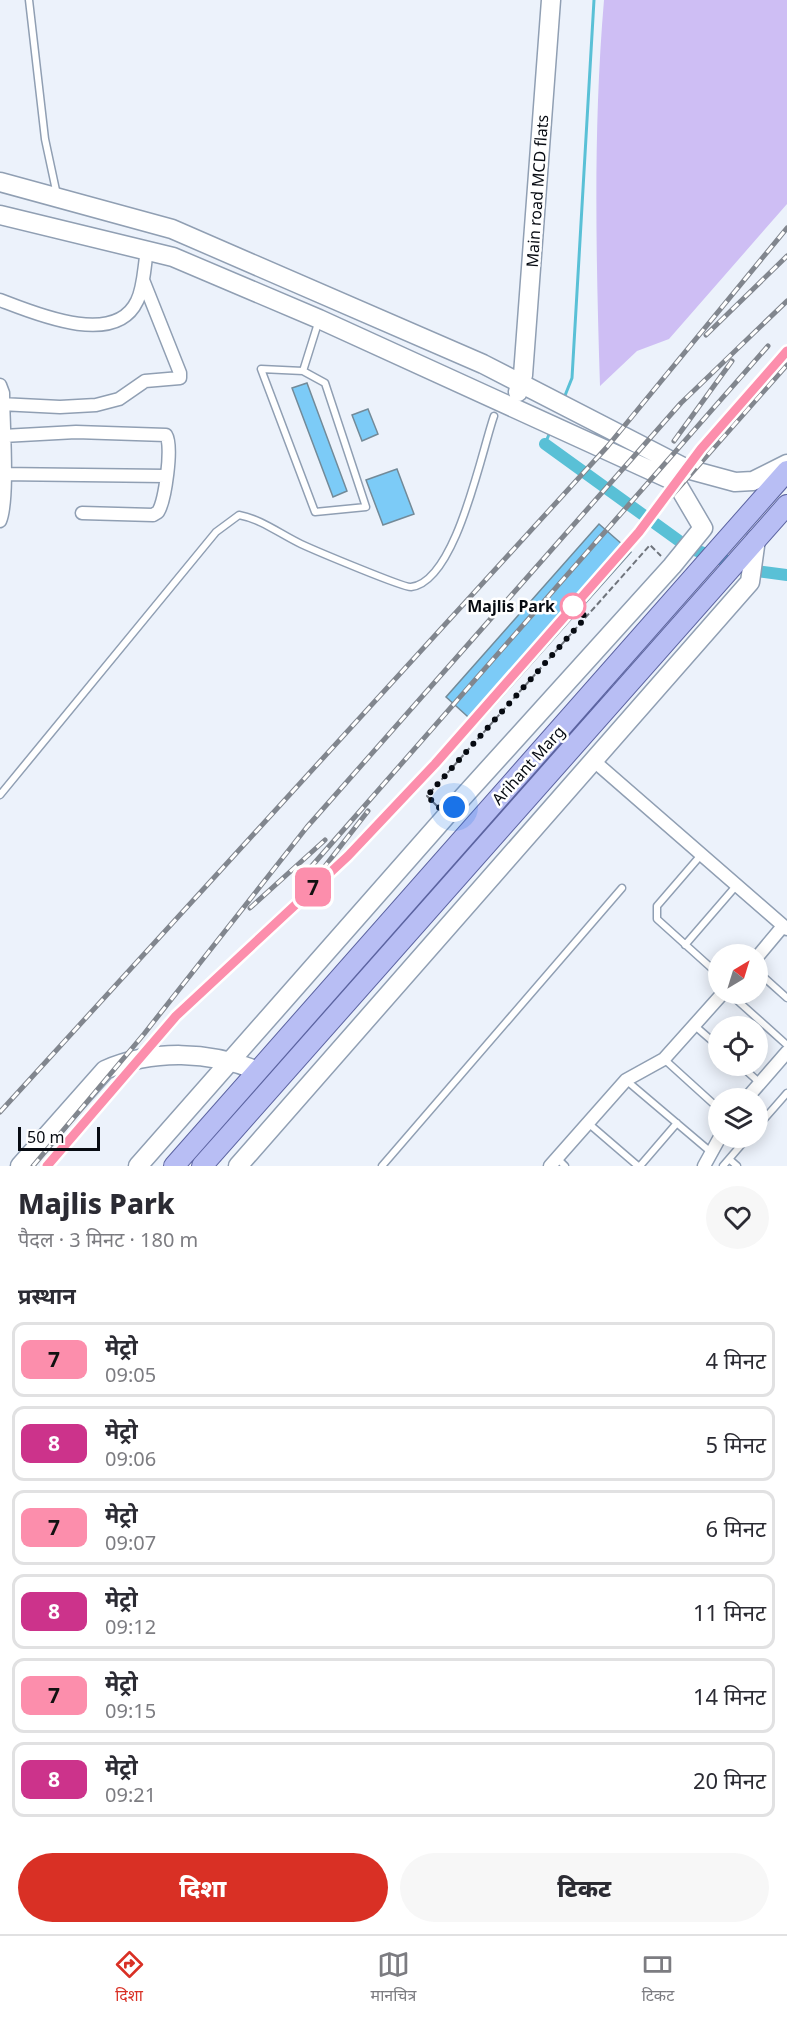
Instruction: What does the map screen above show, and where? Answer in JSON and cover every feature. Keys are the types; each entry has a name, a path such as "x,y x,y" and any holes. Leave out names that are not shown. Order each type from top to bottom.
{"main road":[{"name":"Arihant Marg","path":"174,1166 787,471"},
{"name":"Arihant Marg","path":"202,1166 787,505"},
{"path":"440,864 455,878"}],"street":[{"name":"Main road MCD flats","path":"502,408 522,382 551,0"},
{"path":"0,182 172,229 522,382 687,469 735,482 753,481 787,464"},
{"path":"0,215 172,257 319,319 502,408 538,418 676,482 704,545 695,577"},
{"path":"0,300 62,321 96,326 115,322 125,316 138,299 147,251"},
{"path":"2,404 60,407 96,405 119,399 145,381 180,378 180,372 143,280"},
{"path":"0,385 3,436 3,513 0,521"},
{"path":"3,436 76,432 163,434 170,442 161,507 153,514 82,513"},
{"path":"2,474 166,476"},
{"path":"138,1166 700,532"},
{"path":"238,1166 750,582 755,543"},
{"path":"594,761 785,928 768,946"},
{"path":"557,1163 626,1080 664,1059 714,1004"},
{"path":"756,1088 787,1052"},
{"path":"20,1166 105,1070 134,1059 196,1055 232,1060 258,1071"},
{"path":"704,1166 714,1148"}],"lane":[{"path":"29,0 45,139 58,197"},
{"path":"303,371 319,319"},
{"path":"261,369 303,371 325,383 366,507 315,512 261,369"},
{"path":"0,795 216,532 239,515 250,517 300,543 392,582 410,587 426,582 443,562 457,532 502,408"},
{"path":"700,855 657,906 657,919 708,965"},
{"path":"685,945 736,886"},
{"path":"382,1166 622,888"},
{"path":"768,981 787,998"},
{"path":"741,1004 787,1045"},
{"path":"695,1026 708,1037"},
{"path":"664,1059 708,1099"},
{"path":"752,1076 760,1083"},
{"path":"626,1080 712,1153"},
{"path":"768,1115 787,1093"},
{"path":"588,1123 637,1165 677,1123"},
{"path":"723,1166 738,1148"},
{"path":"729,1159 737,1166"}],"path":[{"path":"447,815 427,796 650,546 677,560"}],"shaded area":[{"path":"604,0 787,0 787,204 669,339 637,351 600,386 597,145"}],"building":[{"path":"307,383 347,491 333,497 292,388"},
{"path":"368,409 378,434 362,441 352,415"},
{"path":"397,469 414,514 383,525 366,480"},
{"path":"599,524 631,552 477,725 446,697"}],"waterway":[{"path":"564,398 572,378 594,0"},
{"path":"545,444 550,432"},
{"path":"545,444 689,548 756,571 787,575"}],"railway":[{"path":"0,1112 607,447 787,228"},
{"path":"706,335 787,256"},
{"path":"33,1166 144,1034 307,827 681,403 787,301"},
{"path":"310,868 768,346"},
{"path":"698,453 787,351"},
{"path":"674,441 732,361"},
{"path":"47,1166 176,1016 348,856 435,764 787,365"},
{"path":"322,870 368,811"},
{"path":"250,908 325,840"}],"metro line":[{"name":"7","path":"47,1166 176,1016 204,987 348,856 435,764 639,532 701,449 787,351"}],"place":[{"name":"Majlis Park","path":"573,606"}],"route":[{"path":"454,807 447,815 427,796 586,617 573,606"}]}
